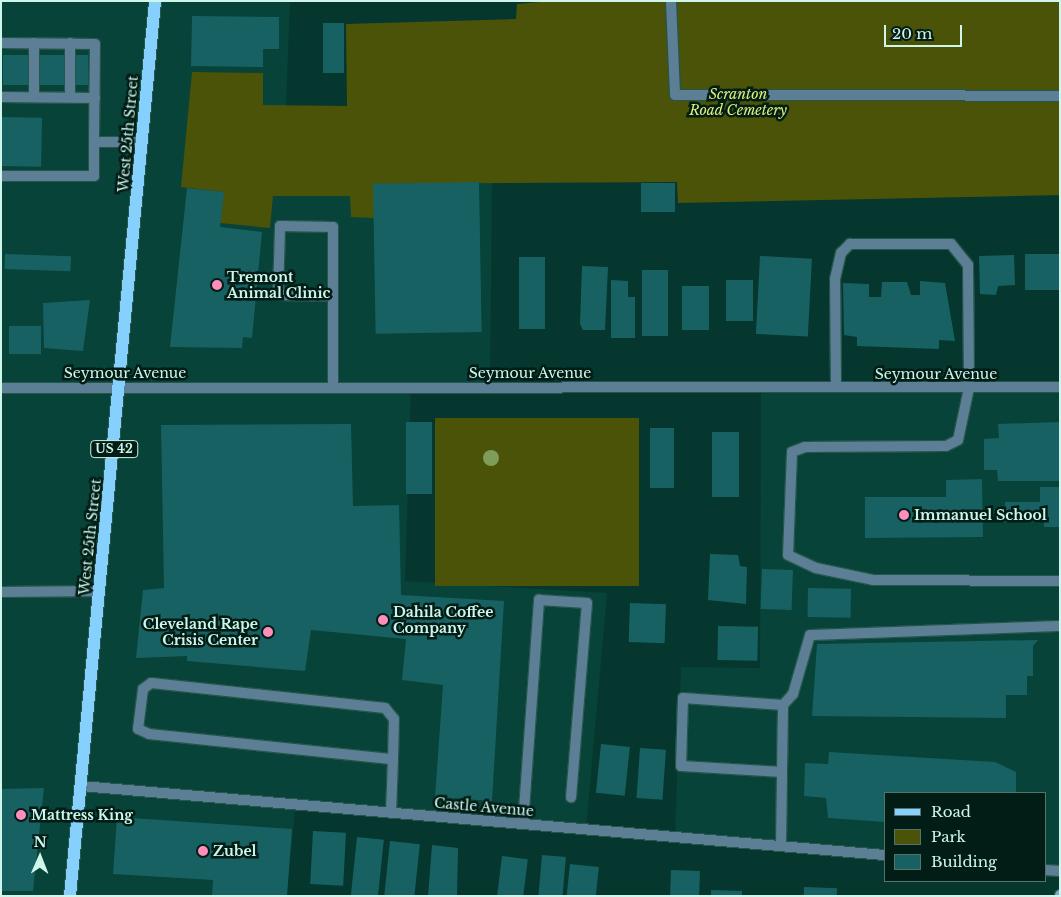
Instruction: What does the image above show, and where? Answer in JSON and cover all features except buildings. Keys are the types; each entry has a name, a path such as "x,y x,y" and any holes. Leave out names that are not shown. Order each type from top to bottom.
{"main road":[{"name":"West 25th Street","path":"70,896 120,386 155,1"}],"street":[{"path":"671,2 675,95 1060,96"},
{"path":"1,43 95,44 94,176 1,176"},
{"path":"34,43 34,97"},
{"path":"70,43 70,97"},
{"path":"1,97 95,98"},
{"path":"94,142 142,142"},
{"path":"333,296 278,295 280,226 333,227 333,296 333,387"},
{"path":"836,387 835,278 841,253 850,244 951,244 968,265 969,388 958,440 946,446 805,447 792,452 788,555 816,568 874,580 1060,581"},
{"name":"Seymour Avenue","path":"1,388 120,386 1060,388"},
{"path":"1,592 100,591"},
{"path":"523,824 539,600 587,603 571,797"},
{"path":"781,846 783,705 792,694 810,635 1060,626"},
{"path":"391,813 393,759 394,719 385,708 151,683 143,689 138,728 149,734 393,759"},
{"path":"782,772 681,766 683,698 783,705"},
{"name":"Castle Avenue","path":"82,786 884,856"},
{"path":"1046,870 1060,871"}],"shaded area":[{"path":"1,1 290,1 283,184 492,183 490,387 411,387 405,581 607,593 586,829 296,804 286,896 1,896"},
{"path":"761,387 1060,387 1060,871 1046,870 1046,792 884,792 884,855 675,837 681,667 760,668"}],"green space":[{"name":"Scranton Road Cemetery","path":"552,1 1060,1 1060,195 678,203 677,182 374,184 374,218 351,217 350,196 273,196 270,228 220,223 223,192 181,187 192,72 263,73 263,105 347,106 346,24 516,19 517,4"},
{"path":"435,418 639,418 639,586 435,586"}],"place":[{"name":"Tremont Animal Clinic","path":"217,285"},
{"name":"Immanuel School","path":"904,515"},
{"name":"Dahila Coffee Company","path":"383,620"},
{"name":"Cleveland Rape Crisis Center","path":"268,632"},
{"name":"Mattress King","path":"21,815"},
{"name":"Zubel","path":"203,851"}]}
